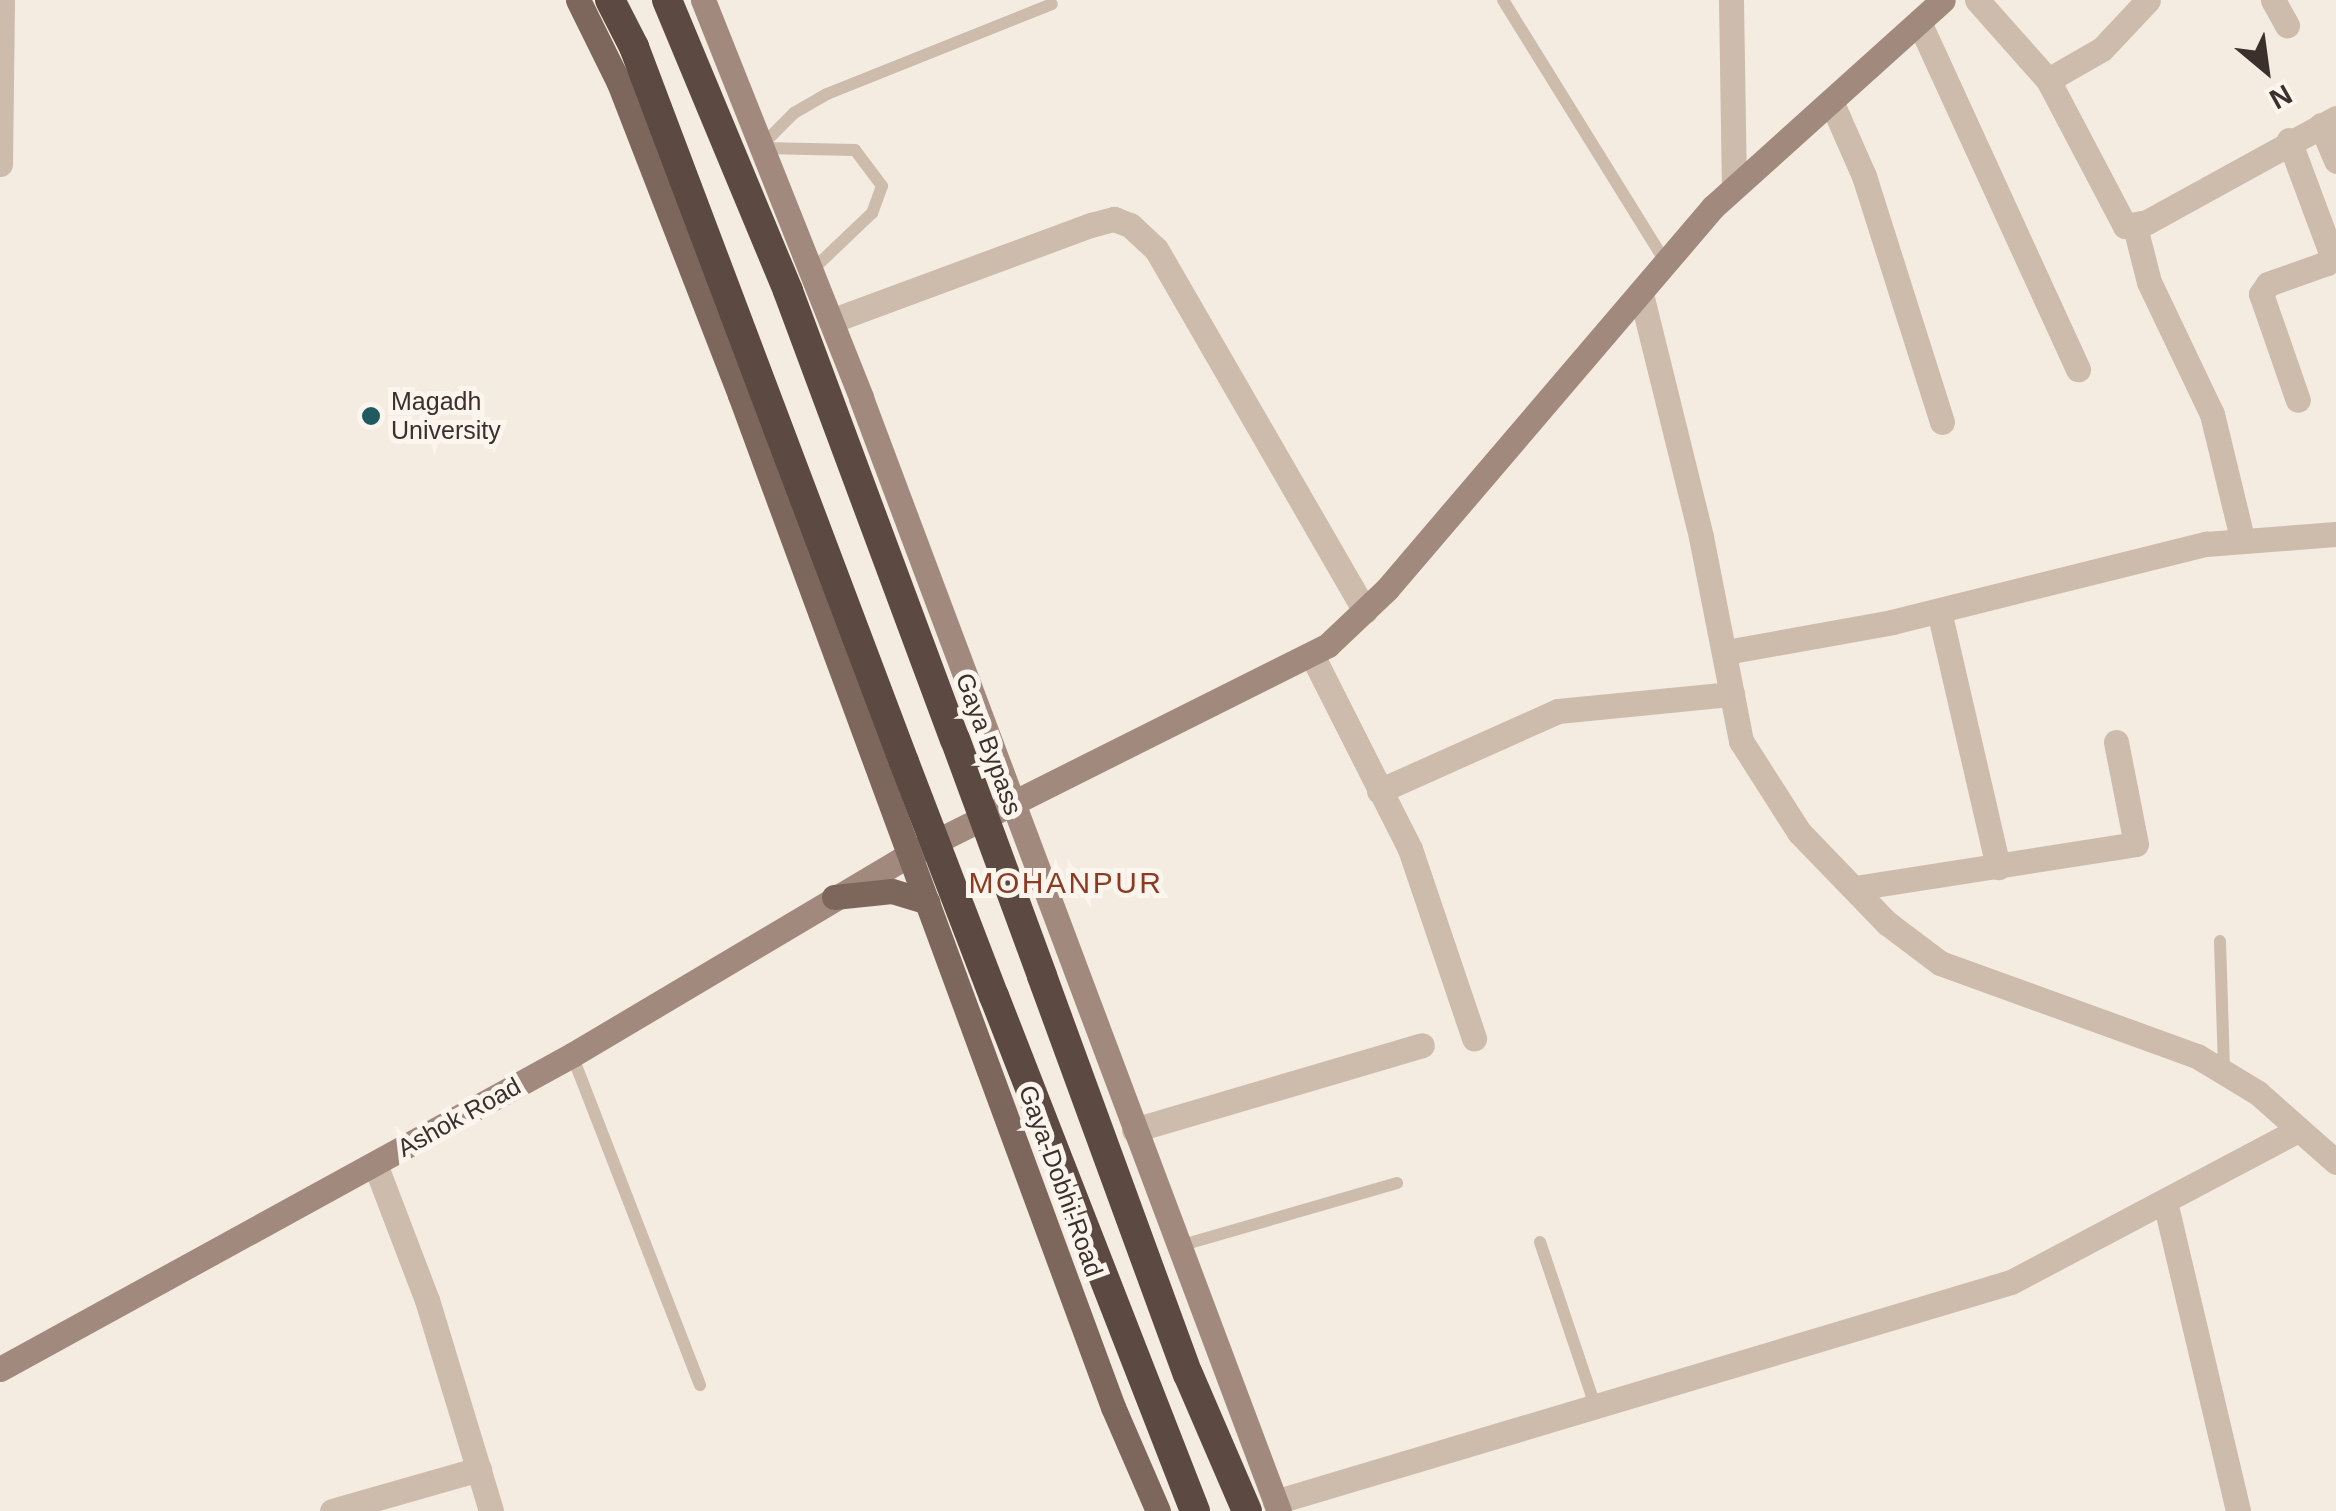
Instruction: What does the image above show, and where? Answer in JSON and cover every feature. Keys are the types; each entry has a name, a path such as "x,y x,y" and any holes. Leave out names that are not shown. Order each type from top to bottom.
{"highway":[{"path":"610,0 634,47 904,762 1195,1511"},
{"name":"Gaya Bypass","path":"667,0 781,273 1188,1374 1267,1508"}],"main road":[{"name":"Gaya-Dobhi-Road","path":"578,0 634,120 913,861 1113,1407 1158,1511"},
{"path":"834,898 892,892 927,902"}],"street":[{"path":"0,164 2,0"},
{"path":"702,0 831,321 1178,1246 1267,1508 1594,1402 1950,1304 2011,1282 2166,1206 2298,1130"},
{"path":"1731,0 1734,185"},
{"name":"Ashok Road","path":"0,1369 572,1054 834,898 913,861 1011,804 1312,655 1366,610 1734,185 1944,0"},
{"path":"1977,0 2048,80 2117,218 2134,227 2149,282 2212,414 2242,538"},
{"path":"2048,80 2102,49 2148,0"},
{"path":"2273,0 2287,25"},
{"path":"1920,22 2078,370"},
{"path":"1831,101 1864,176 1942,422"},
{"path":"2134,227 2329,121 2336,161"},
{"path":"2289,140 2331,253 2327,263 2268,284 2260,294 2298,400"},
{"path":"831,321 1091,225 1114,219 1130,224 1156,249 1366,610"},
{"path":"1641,294 1726,652 1741,741 1754,768 1799,832 1940,964 2151,1036 2224,1070 2336,1162"},
{"path":"1726,652 1939,611 2242,538 2336,534"},
{"path":"1939,611 1998,867"},
{"path":"1312,655 1420,875 1474,1038"},
{"path":"1378,791 1558,712 1732,694"},
{"path":"1855,888 2137,843 2116,742"},
{"path":"1134,1130 1422,1045"},
{"path":"375,1164 427,1300 490,1511"},
{"path":"2166,1206 2238,1511"},
{"path":"332,1511 479,1469"}],"lane":[{"path":"1503,0 1666,263"},
{"path":"760,148 786,120 826,94 1052,4"},
{"path":"760,148 854,150 882,186 872,213 811,272"},
{"path":"2220,941 2224,1070"},
{"path":"572,1054 700,1385"},
{"path":"1178,1246 1398,1183"},
{"path":"1540,1242 1594,1402"}],"place":[{"name":"Magadh University","path":"371,416"}],"district":[{"name":"MOHANPUR","path":"1066,883"}]}
